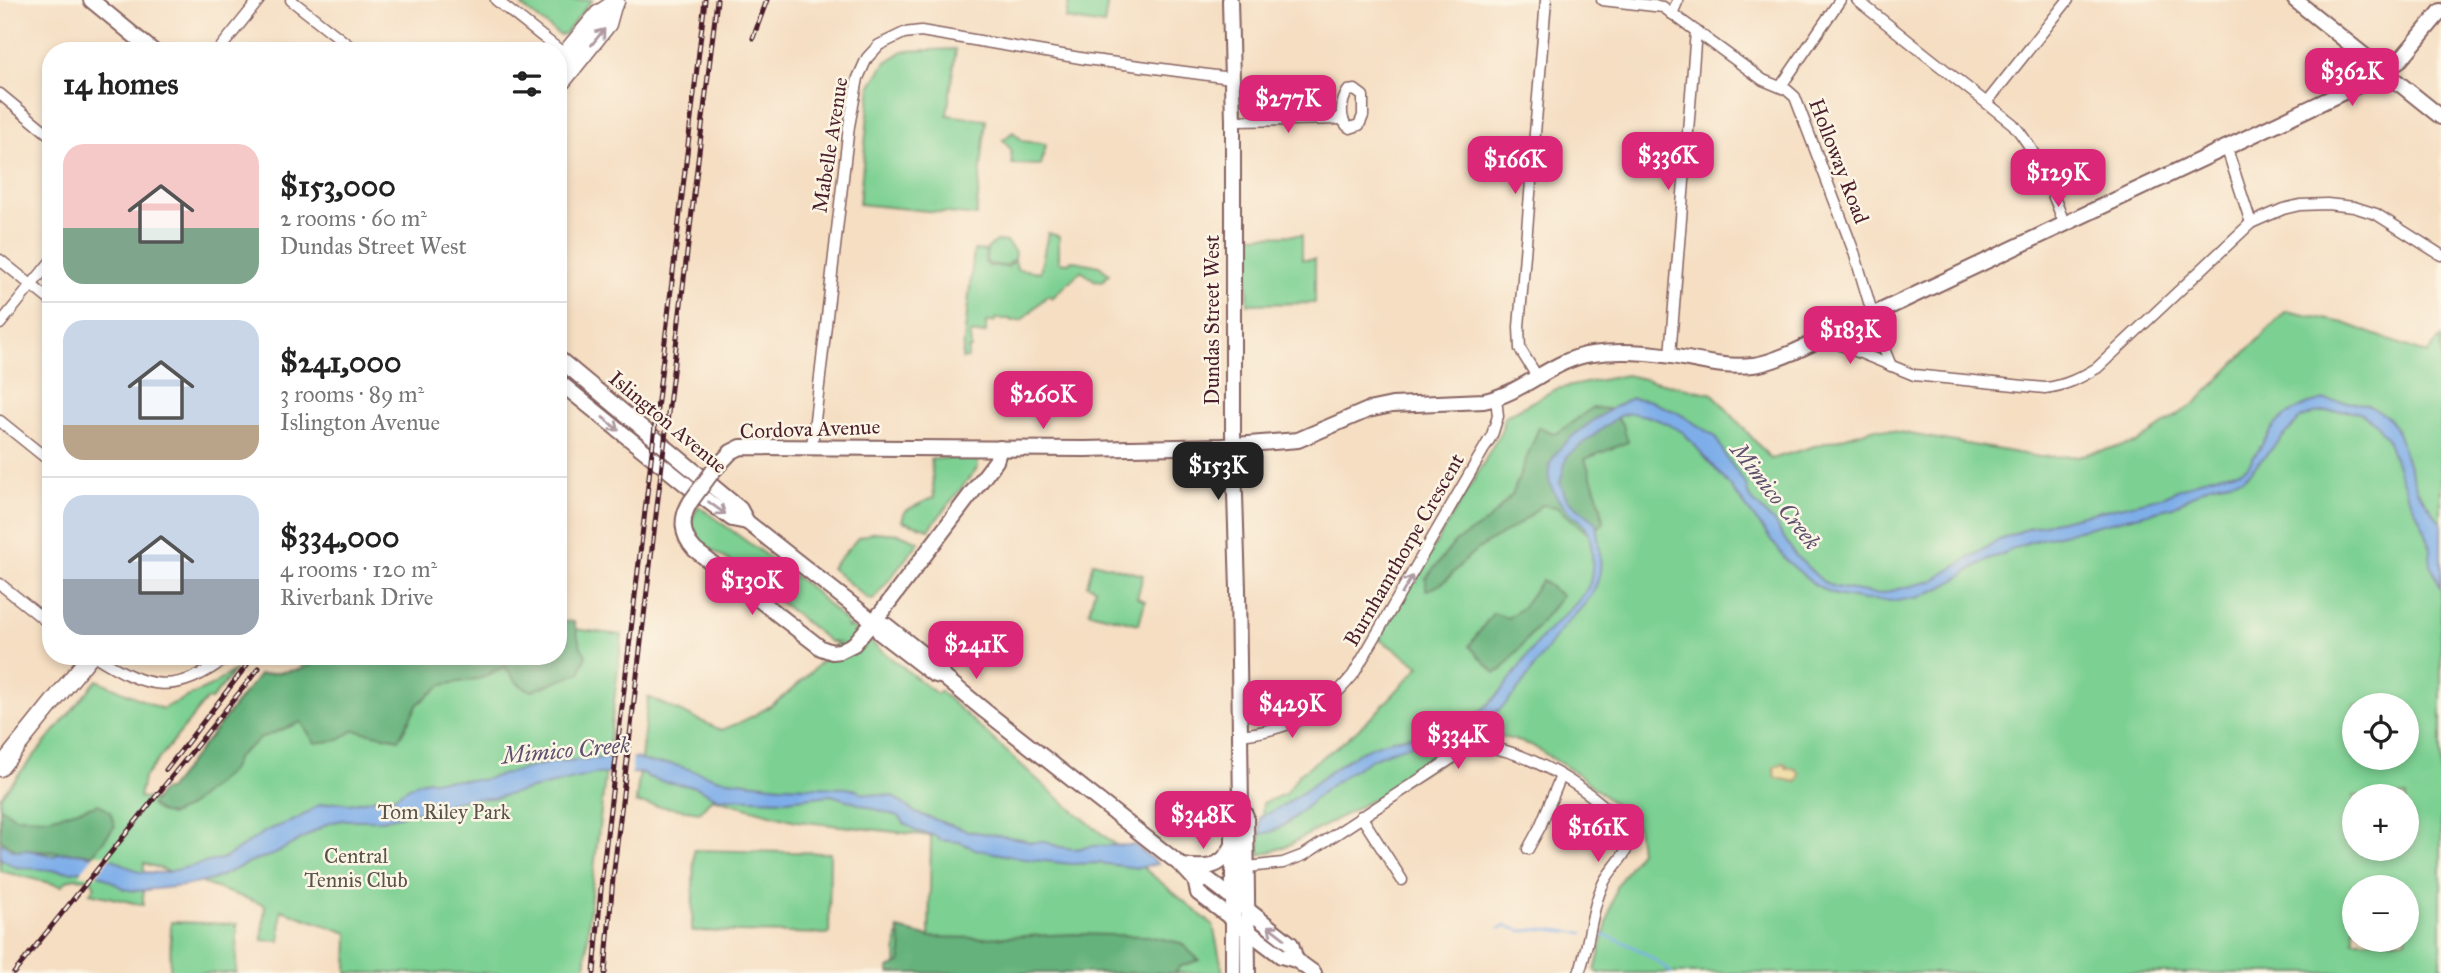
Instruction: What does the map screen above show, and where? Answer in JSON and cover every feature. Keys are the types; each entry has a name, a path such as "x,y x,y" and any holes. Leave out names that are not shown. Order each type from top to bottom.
{"main road":[{"path":"91,0 142,42"},
{"name":"Dundas Street West","path":"1230,0 1233,121 1233,446 1241,807 1246,816 1248,867 1248,969"},
{"path":"2295,0 2441,117"},
{"path":"567,59 598,14 615,3"},
{"name":"Cordova Avenue","path":"1000,448 996,461 873,621 847,649 832,652 821,648 691,545 683,527 684,515 691,501 713,471 731,452 741,447 1233,446 1298,440 1368,411 1392,405 1475,402 1496,398 1562,363 1587,355 1627,351 1716,364 1755,365 1794,352 2065,226 2384,71 2404,55 2441,11"},
{"name":"Islington Avenue","path":"567,365 740,509 747,522 873,621 895,631 939,667 945,678 1182,866 1195,880 1198,892 1281,956 1296,960 1314,973"},
{"name":"Islington Avenue","path":"567,388 732,519 747,522"},
{"path":"0,768 85,665"},
{"name":"Dundas Street West","path":"1233,973 1233,816 1241,807"},
{"path":"1182,866 1202,869 1215,865 1227,857 1232,847"},
{"name":"Islington Avenue","path":"1195,880 1209,880 1291,944 1296,960"},
{"path":"1248,969 1261,954 1281,956"}],"street":[{"path":"225,42 259,0"},
{"path":"291,0 344,42"},
{"path":"1538,377 1520,349 1519,327 1546,0"},
{"path":"1602,0 1662,8 1763,80 1781,86"},
{"path":"1672,14 1678,0"},
{"name":"Holloway Road","path":"1840,0 1781,86 1795,97 1803,114 1891,366"},
{"path":"1857,0 2013,124 2032,148 2065,226"},
{"path":"1987,102 2068,0"},
{"path":"502,2 546,42"},
{"name":"Mabelle Avenue","path":"812,446 849,126 861,68 876,48 896,36 922,31 1086,59 1231,78"},
{"path":"1670,356 1696,31"},
{"path":"0,94 42,129"},
{"path":"1233,121 1342,119"},
{"path":"2227,149 2251,223"},
{"path":"1829,335 1841,345 1914,375 2045,388 2073,381 2097,368 2251,223 2283,209 2327,204 2354,207 2386,219 2441,255"},
{"path":"0,260 42,294"},
{"path":"0,324 42,272"},
{"name":"Burnhamthorpe Crescent","path":"1241,735 1289,725 1309,715 1328,702 1353,675 1487,444 1497,422 1496,398"},
{"path":"0,421 42,454"},
{"path":"1,586 42,618"},
{"path":"108,665 136,680 167,684 196,677 215,665"},
{"path":"1248,867 1292,860 1455,754 1477,745 1498,748 1516,754 1581,787 1622,824 1630,835 1629,845 1605,880 1586,953 1578,973"},
{"path":"1528,849 1561,776"},
{"path":"1361,816 1402,880"}],"green space":[{"path":"523,0 592,0 565,34 559,35 522,6"},
{"path":"1069,0 1108,0 1104,25 1066,19"},
{"path":"956,49 947,115 986,120 976,216 859,204 871,85 886,62 903,51"},
{"path":"1013,132 1023,141 1046,144 1041,165 1012,164 1011,150 1003,140"},
{"path":"1048,233 1059,236 1059,262 1069,263 1071,260 1099,266 1109,274 1102,282 1081,271 1052,298 1048,295 1022,320 995,319 994,322 986,322 986,333 970,334 971,349 968,349 968,358 962,359 974,250 986,251 985,262 988,266 1008,267 1015,260 1017,269 1040,272"},
{"path":"1302,235 1302,259 1315,259 1315,303 1248,304 1247,236"},
{"path":"996,241 1006,242 1015,252 1014,259 1005,266 989,264 986,260 987,249"},
{"path":"2286,311 2344,323 2427,354 2441,337 2441,973 1598,973 1595,971 1616,887 1640,851 1637,827 1625,813 1579,775 1531,745 1493,734 1287,846 1259,855 1263,803 1285,794 1300,773 1342,743 1375,714 1420,666 1379,639 1482,466 1502,429 1504,417 1556,389 1626,375 1713,394 1771,459 1876,428 2040,457 2077,456 2136,443 2197,402"},
{"path":"1869,331 1880,355 1875,359 1841,344"},
{"path":"1592,408 1609,409 1623,425 1628,442 1585,459 1601,506 1603,523 1590,535 1556,507 1541,505 1525,520 1473,553 1440,584 1426,590 1426,578 1455,542 1488,521 1512,495 1539,427 1556,434"},
{"path":"972,457 978,461 978,467 929,529 902,521 905,511 934,497 931,459"},
{"path":"698,506 812,589 846,622 848,628 850,626 937,694 940,691 1051,792 1213,925 1223,973 896,973 897,936 929,937 931,836 796,821 712,798 700,812 636,803 648,697 721,730 756,715 786,695 838,642 830,642 731,562 701,543 693,535 691,522"},
{"path":"874,532 900,534 919,542 873,600 868,599 831,568 858,538"},
{"path":"1093,562 1143,575 1137,598 1145,601 1139,624 1089,612 1095,588 1087,585"},
{"path":"1542,580 1562,596 1502,670 1495,673 1469,646 1493,613 1507,618 1522,608"},
{"path":"567,622 574,622 580,645 586,655 580,673 532,691 516,682 505,666 482,678 442,685 418,704 399,739 354,730 339,740 315,743 301,722 261,738 237,757 231,771 187,808 171,815 159,812 151,805 162,790 168,790 259,675 303,669 310,665 567,665"},
{"name":"Tom Riley Park","path":"567,628 622,635 590,903 585,973 347,973 348,933 281,910 280,941 262,940 265,905 144,863 143,905 90,893 95,886 90,879 71,879 62,886 0,871 0,797 97,680 162,709 211,686 236,669 211,700 207,699 143,779 139,797 159,801 161,792 168,790 245,692 260,690 304,670 301,665 567,665"},
{"path":"99,804 110,812 115,826 93,854 16,850 0,839 0,807 15,817 49,818"},
{"path":"694,850 830,853 829,934 692,931"},
{"path":"171,922 237,924 236,973 170,973"},
{"path":"898,929 931,937 1074,934 1148,936 1181,943 1199,960 1179,967 1176,973 889,973 889,968 900,963 902,950"}],"sand":[{"path":"1783,763 1787,765 1786,769 1794,768 1800,774 1797,782 1776,778 1774,767"}],"water":[{"path":"1632,398 1648,400 1678,413 1716,437 1726,457 1746,484 1749,497 1773,521 1796,556 1822,581 1834,587 1878,594 1932,581 1995,542 2021,531 2159,498 2208,477 2242,470 2248,466 2275,425 2286,415 2306,405 2324,400 2366,404 2388,417 2396,429 2417,490 2441,523 2441,589 2431,565 2429,542 2424,528 2407,493 2386,437 2375,423 2362,414 2348,410 2314,413 2300,419 2244,478 2210,485 2173,507 2029,542 1980,564 1947,585 1920,597 1896,601 1863,600 1836,595 1815,585 1788,562 1730,486 1684,433 1666,423 1630,413 1619,416 1567,456 1560,483 1567,499 1596,522 1600,554 1599,578 1589,598 1551,642 1517,691 1497,712 1471,727 1397,749 1369,761 1325,790 1287,823 1260,834 1260,817 1287,803 1362,751 1389,741 1447,728 1484,708 1502,690 1543,636 1580,599 1591,579 1590,540 1584,525 1567,510 1552,489 1549,480 1551,462 1574,435 1609,410"},
{"path":"635,758 651,763 672,764 720,779 781,786 846,788 861,793 892,796 916,813 968,831 1075,849 1135,845 1158,864 1138,868 1024,859 975,849 959,842 939,840 936,836 916,831 900,817 831,795 787,800 717,798 696,787 664,782 644,773 595,774 494,798 464,799 382,820 343,820 329,823 273,855 255,860 212,880 183,886 136,891 124,889 99,874 80,870 73,872 15,867 0,858 0,843 14,851 28,850 54,856 59,853 76,853 113,859 139,872 163,873 225,858 266,831 297,819 319,805 337,802 349,804 378,798 390,800 419,782 429,780 481,780 553,762"}],"pier":[{"path":"633,755 631,777 610,777 613,756"},
{"path":"95,854 112,855 95,877 79,874"}],"waterway":[{"path":"1500,928 1506,926 1522,931 1544,929 1583,933"},
{"path":"1601,935 1638,950 1671,973"}],"railway":[{"path":"594,973 602,877 705,0"},
{"path":"605,973 613,878 717,0"},
{"path":"753,38 767,0"},
{"path":"166,770 247,665"},
{"path":"14,973 259,668"}],"water label":[{"name":"Mimico Creek","path":"1776,496"},
{"name":"Mimico Creek","path":"566,750"}],"park label":[{"name":"Central Tennis Club","path":"356,868"}]}
